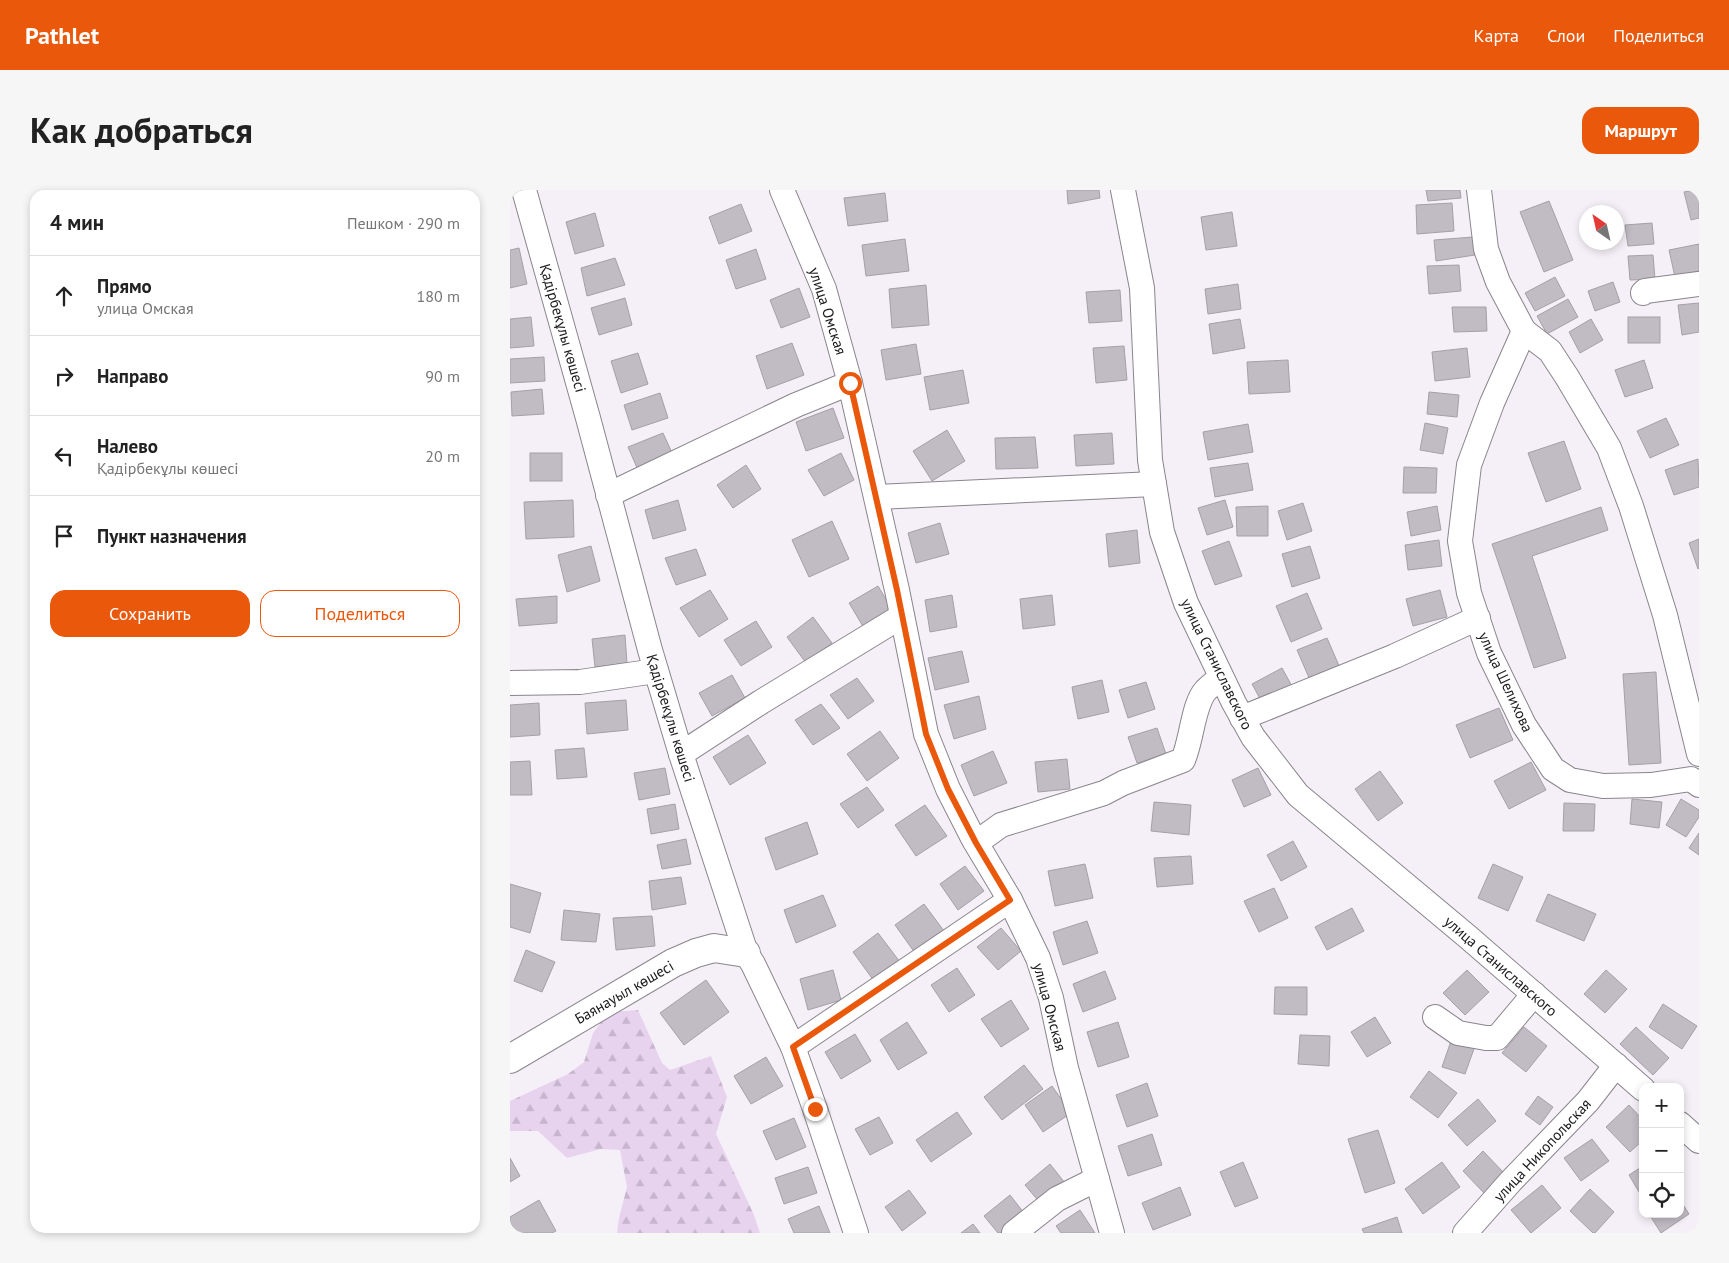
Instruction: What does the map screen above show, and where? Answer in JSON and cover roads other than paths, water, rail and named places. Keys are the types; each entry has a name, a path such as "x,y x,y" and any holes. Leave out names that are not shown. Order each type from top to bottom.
{"street":[{"name":"Қадірбекұлы көшесі","path":"524,190 656,671 681,754 746,953 793,1047 856,1233"},
{"name":"улица Омская","path":"782,190 824,289 850,383 902,616 926,734 948,789 976,843 1010,900 1038,958 1051,998 1066,1068 1112,1233"},
{"name":"улица Станиславского","path":"1123,190 1142,288 1150,460 1162,532 1186,603 1242,718 1253,737 1298,795 1534,994 1639,1085"},
{"path":"1479,190 1486,249 1498,282 1524,330 1550,351 1568,377 1609,448 1631,506 1665,615 1699,754"},
{"path":"1642,293 1645,291 1699,284"},
{"name":"улица Шелихова","path":"1524,330 1492,403 1469,465 1460,540 1469,592 1490,653 1524,725 1553,769 1570,780 1589,785 1603,786 1651,785 1690,780 1699,785"},
{"path":"608,495 796,405 850,383"},
{"path":"876,497 1154,484"},
{"path":"681,754 761,702 902,616"},
{"path":"1242,718 1395,656 1478,618"},
{"path":"510,683 580,682 656,671"},
{"path":"976,843 1001,825 1104,793 1124,783 1183,760 1188,749 1199,702 1205,691 1221,677"},
{"path":"793,1047 1010,900"},
{"name":"Баянауыл көшесі","path":"510,1059 673,963 714,948 746,953"},
{"path":"1435,1017 1458,1032 1486,1038 1498,1038 1534,994"},
{"name":"улица Никопольская","path":"1465,1233 1511,1181 1588,1101 1616,1065"},
{"path":"1684,1128 1699,1141"},
{"path":"1014,1233 1057,1199 1097,1179"}]}
